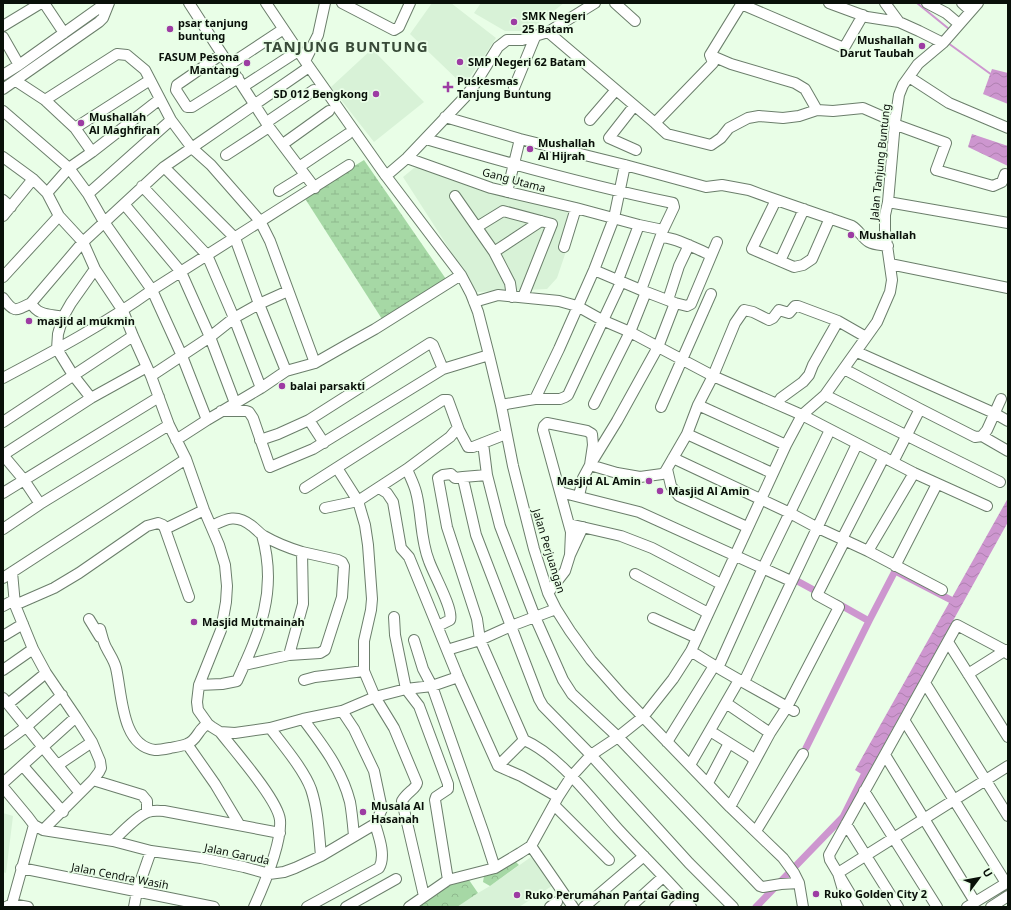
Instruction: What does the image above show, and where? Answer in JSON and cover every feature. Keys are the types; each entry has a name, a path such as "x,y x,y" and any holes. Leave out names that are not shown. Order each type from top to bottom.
{"street":[{"path":"3,26 42,3 64,33"},
{"path":"189,3 268,124 315,188"},
{"name":"Jalan Perjuangan","path":"266,3 386,176 461,275 474,302 489,355 501,405 506,434 534,549 548,593 556,609 591,660 622,696 730,807 783,858 799,883 802,907"},
{"path":"3,298 11,309 14,310 20,309 31,303 83,242 142,186 164,168 225,124 256,105 307,64 318,35 325,3"},
{"path":"342,3 394,30 399,27 410,3"},
{"path":"386,176 426,139 465,97 502,43 507,40 522,40 535,37 548,32 595,3"},
{"path":"615,3 635,21"},
{"path":"829,3 862,15 898,22 943,43"},
{"path":"885,3 898,22"},
{"path":"927,3 946,13 960,24"},
{"path":"962,3 971,11"},
{"name":"Jalan Tanjung Buntung","path":"409,907 448,880 495,868 531,846 571,777 591,755 618,737 643,717 691,651 772,473 802,415 826,394 877,322 890,292 892,280 885,231 885,215 888,202 894,123 899,95 903,85 918,64 943,43 978,3"},
{"path":"3,74 19,65 104,4"},
{"path":"3,89 99,22 103,18 104,4"},
{"path":"710,55 741,4 844,48 862,15"},
{"path":"229,65 280,32"},
{"path":"548,32 667,134 711,145 721,138 729,128 748,118 759,116 783,118 799,116 817,110 833,111 863,108 894,123 946,143 936,170 993,186 1002,182 1005,174"},
{"path":"3,37 19,65"},
{"path":"514,88 535,37"},
{"path":"244,86 295,53"},
{"path":"45,100 117,54 127,55 145,70 171,120 192,148 211,165 260,221 270,241 315,363"},
{"path":"222,54 177,85 176,90 187,107 192,107 238,78"},
{"path":"710,55 731,64 795,83 805,89 817,110"},
{"path":"655,123 713,63 710,55"},
{"path":"908,77 949,103 1008,128"},
{"path":"75,128 150,80"},
{"path":"16,81 45,100 75,128 92,152"},
{"path":"226,155 314,90"},
{"path":"590,120 615,91"},
{"path":"47,193 69,168 160,99"},
{"path":"634,106 609,138 636,150"},
{"path":"3,111 69,168 88,194 104,222 152,290 182,356 207,420"},
{"path":"283,144 329,111"},
{"path":"445,117 520,139 706,187 722,185 749,190 855,227 870,243 888,246"},
{"path":"88,194 171,120"},
{"path":"279,191 348,134"},
{"path":"426,139 620,192 673,203 674,207 662,234 630,332 594,404"},
{"path":"507,192 520,139"},
{"path":"3,157 33,179 47,193 59,216 83,242 95,269 123,310 149,371 169,426 186,459 204,510 212,526 225,565 227,586 221,630 199,685 196,706 208,724 220,732 235,733 270,728 342,711 375,697 406,689 432,686 458,677"},
{"name":"Gang Utama","path":"407,158 491,188 576,208 639,225 662,234 667,238 689,245 711,255"},
{"path":"3,378 57,349 123,310 349,165"},
{"path":"534,399 559,349 594,270 614,218 625,165"},
{"path":"164,168 235,238 259,304 286,371"},
{"path":"3,216 7,204 33,179"},
{"path":"142,186 207,255 262,388"},
{"path":"455,196 494,252 510,283 512,297"},
{"path":"776,200 752,249 794,267 803,265 812,260 830,218"},
{"path":"888,202 1008,223"},
{"path":"124,204 181,272 210,337 235,403"},
{"path":"564,248 576,208"},
{"path":"780,261 804,209"},
{"path":"478,227 503,211 552,224 523,298"},
{"path":"3,277 59,216"},
{"path":"494,252 541,221"},
{"path":"501,405 534,399 560,399 568,395 619,281 639,225"},
{"path":"594,270 643,291 686,306 691,304 717,242"},
{"path":"579,496 583,478 658,347 672,302 679,266 689,245"},
{"path":"890,264 1008,288"},
{"path":"91,398 73,375 57,349 58,334 71,302 95,269"},
{"path":"176,440 262,388 286,371 315,363 375,329 461,275"},
{"path":"40,504 24,480 3,455 91,398 182,356 234,318 288,290"},
{"path":"661,407 711,294"},
{"path":"474,302 498,295 559,301 578,306 602,320 630,332 713,376 802,415 914,473 987,506"},
{"path":"31,303 35,310 64,317"},
{"path":"590,465 617,473 640,477 662,474 667,469 687,434 698,405 713,376 735,323 744,310 753,312 769,320 773,318 779,310 789,313 795,306 798,306 838,321 866,337"},
{"path":"777,404 809,375 813,364 838,321"},
{"path":"3,422 133,336"},
{"path":"260,440 278,434 309,420 430,343 433,345 443,369"},
{"path":"856,352 994,413 1008,421"},
{"path":"221,412 249,412 253,418 270,467 324,443 443,369 489,355"},
{"path":"844,369 920,409 976,436 982,436 1008,451"},
{"path":"826,394 1000,482"},
{"path":"3,493 159,397"},
{"path":"982,436 987,430 1001,399"},
{"path":"305,488 443,400 448,400 459,430 468,447 473,447 506,434"},
{"path":"698,405 786,445"},
{"path":"730,807 770,732 790,709 839,607 817,595 843,540 889,459 906,435 920,409"},
{"path":"309,420 324,443"},
{"path":"570,555 572,532 543,430 544,426 547,423 552,423 587,431 592,434 593,446 590,465"},
{"path":"3,529 40,504 169,426"},
{"path":"325,508 358,501 407,469 450,437 455,431 459,430"},
{"path":"667,742 716,667 830,430"},
{"path":"687,434 772,473"},
{"path":"483,443 487,475 500,526 535,617 563,680 572,694 618,737 760,886 763,887 799,883"},
{"path":"690,765 726,704 742,681 857,444"},
{"path":"673,458 790,512 816,527 868,551 942,590"},
{"path":"43,830 63,812 93,780 99,772 101,764 92,742 46,673 33,649 14,603 8,575 186,459"},
{"path":"337,468 358,501 365,525 372,599 364,641 364,671 375,697 394,728 417,783 417,785 408,792 402,801 424,896"},
{"path":"407,469 417,493 426,554 446,599 452,617 450,620 438,626"},
{"path":"667,469 671,486 679,496 747,527"},
{"path":"868,551 914,473"},
{"path":"487,475 455,478 451,474 442,475 438,478 447,527 477,619 480,640 524,740 535,744 571,777 688,903 675,907"},
{"path":"463,477 476,535 543,706 591,755 689,863 733,907"},
{"path":"895,566 937,484"},
{"path":"379,488 387,493 393,502 401,548 410,557 458,677 498,766 521,776 556,802 609,860"},
{"path":"560,492 639,512 792,578"},
{"path":"166,529 204,510"},
{"path":"212,526 222,520 236,518 244,521 262,535 286,547 338,560 342,562 344,566 342,597 325,650 320,653 290,655 244,666"},
{"path":"3,606 54,588 79,573 147,526 158,523 166,529 189,597"},
{"path":"569,524 622,536 652,548 721,584"},
{"path":"548,593 565,571 570,555 583,527"},
{"path":"199,685 227,683 237,680 256,640 264,614 268,591 268,568 262,535"},
{"path":"290,655 303,604 302,552"},
{"path":"635,574 708,613"},
{"path":"447,650 480,640 511,626 556,609"},
{"path":"394,617 395,635 406,689 419,706 448,784 448,789 436,797 435,800 448,880"},
{"path":"653,618 697,638"},
{"path":"89,620 106,647 116,667 126,719 136,741 146,748 156,750 187,744 194,740 202,726 208,724"},
{"path":"3,636 23,624"},
{"path":"858,907 830,860 829,855 957,625 1007,652"},
{"path":"100,628 106,647"},
{"path":"414,640 423,668 432,686 495,868"},
{"path":"948,642 1008,737"},
{"path":"3,670 33,649"},
{"path":"691,651 790,709"},
{"path":"968,674 1007,652"},
{"path":"304,680 364,671"},
{"path":"46,673 6,701 80,793"},
{"path":"925,683 1008,816"},
{"path":"4,742 26,727 62,695"},
{"path":"726,704 770,732"},
{"path":"307,907 379,868 382,862 380,841 375,824 382,809 374,771 354,729 342,711"},
{"path":"3,783 76,717"},
{"path":"303,719 332,758 345,786 350,803 354,836"},
{"path":"884,755 924,819 971,905 1007,882 904,720"},
{"path":"270,728 299,768 310,788 319,829 321,856"},
{"path":"710,731 750,756 754,759 754,762"},
{"path":"220,732 264,789 280,818 280,832 268,874 254,907"},
{"path":"498,766 524,740"},
{"path":"58,765 92,742"},
{"path":"708,783 729,743"},
{"path":"187,744 215,784 239,824"},
{"path":"756,831 803,754"},
{"path":"23,766 63,812"},
{"path":"838,873 1008,766"},
{"path":"93,780 142,796 147,801 147,812"},
{"path":"3,787 34,825 9,905 28,907"},
{"path":"864,791 937,907"},
{"path":"113,841 147,812 164,811 280,832"},
{"name":"Jalan Garuda","path":"34,825 43,830 113,841 151,851 229,864 268,874 284,872 321,856 375,824"},
{"path":"846,824 898,907"},
{"path":"531,846 573,907"},
{"path":"134,907 137,891 151,851"},
{"path":"584,907 644,856"},
{"name":"Jalan Cendra Wasih","path":"21,868 214,907"},
{"path":"838,873 848,907"},
{"path":"630,907 663,877"},
{"path":"346,907 396,880"},
{"path":"991,907 1008,896"}],"shaded area":[{"name":"SMP Negeri 62 Batam","path":"432,3 451,3 496,38 464,86 410,34"},
{"name":"SMK Negeri 25 Batam","path":"481,3 564,3 528,31 505,31 474,13"},
{"name":"SD 012 Bengkong","path":"372,49 424,102 374,142 331,87"},
{"path":"427,166 578,216 557,278 547,289 477,292 403,177 414,168"},
{"path":"3,813 13,816 6,873 3,872"},
{"path":"531,857 555,884 519,907 457,907 490,886"}],"green space":[{"path":"364,160 448,282 382,319 304,197"},
{"path":"513,859 519,865 490,886 483,882 484,876"},
{"path":"469,880 478,893 457,907 418,907 440,888"}],"water":[{"path":"992,69 1008,73 1008,104 983,94"},
{"path":"972,134 1008,146 1008,166 968,147"},
{"path":"1008,498 1008,522 866,777 855,770"}],"waterway":[{"path":"917,3 949,29 948,30"},
{"path":"948,43 992,75"},
{"path":"869,621 895,571 953,601"},
{"path":"790,577 821,594"},
{"path":"806,748 869,621 837,603"},
{"path":"756,907 843,817 867,769"}],"place":[{"name":"SMK Negeri 25 Batam","path":"514,22"},
{"name":"psar tanjung buntung","path":"170,29"},
{"name":"Mushallah Darut Taubah","path":"922,46"},
{"name":"SMP Negeri 62 Batam","path":"460,62"},
{"name":"FASUM Pesona Mantang","path":"247,63"},
{"name":"Puskesmas Tanjung Buntung","path":"448,87"},
{"name":"SD 012 Bengkong","path":"376,94"},
{"name":"Mushallah Al Maghfirah","path":"81,123"},
{"name":"Mushallah Al Hijrah","path":"530,149"},
{"name":"Mushallah","path":"851,235"},
{"name":"masjid al mukmin","path":"29,321"},
{"name":"balai parsakti","path":"282,386"},
{"name":"Masjid AL Amin","path":"649,481"},
{"name":"Masjid Al Amin","path":"660,491"},
{"name":"Masjid Mutmainah","path":"194,622"},
{"name":"Musala Al Hasanah","path":"363,812"},
{"name":"Ruko Golden City 2","path":"816,894"},
{"name":"Ruko Perumahan Pantai Gading","path":"517,895"}],"district":[{"name":"TANJUNG BUNTUNG","path":"346,47"}]}
